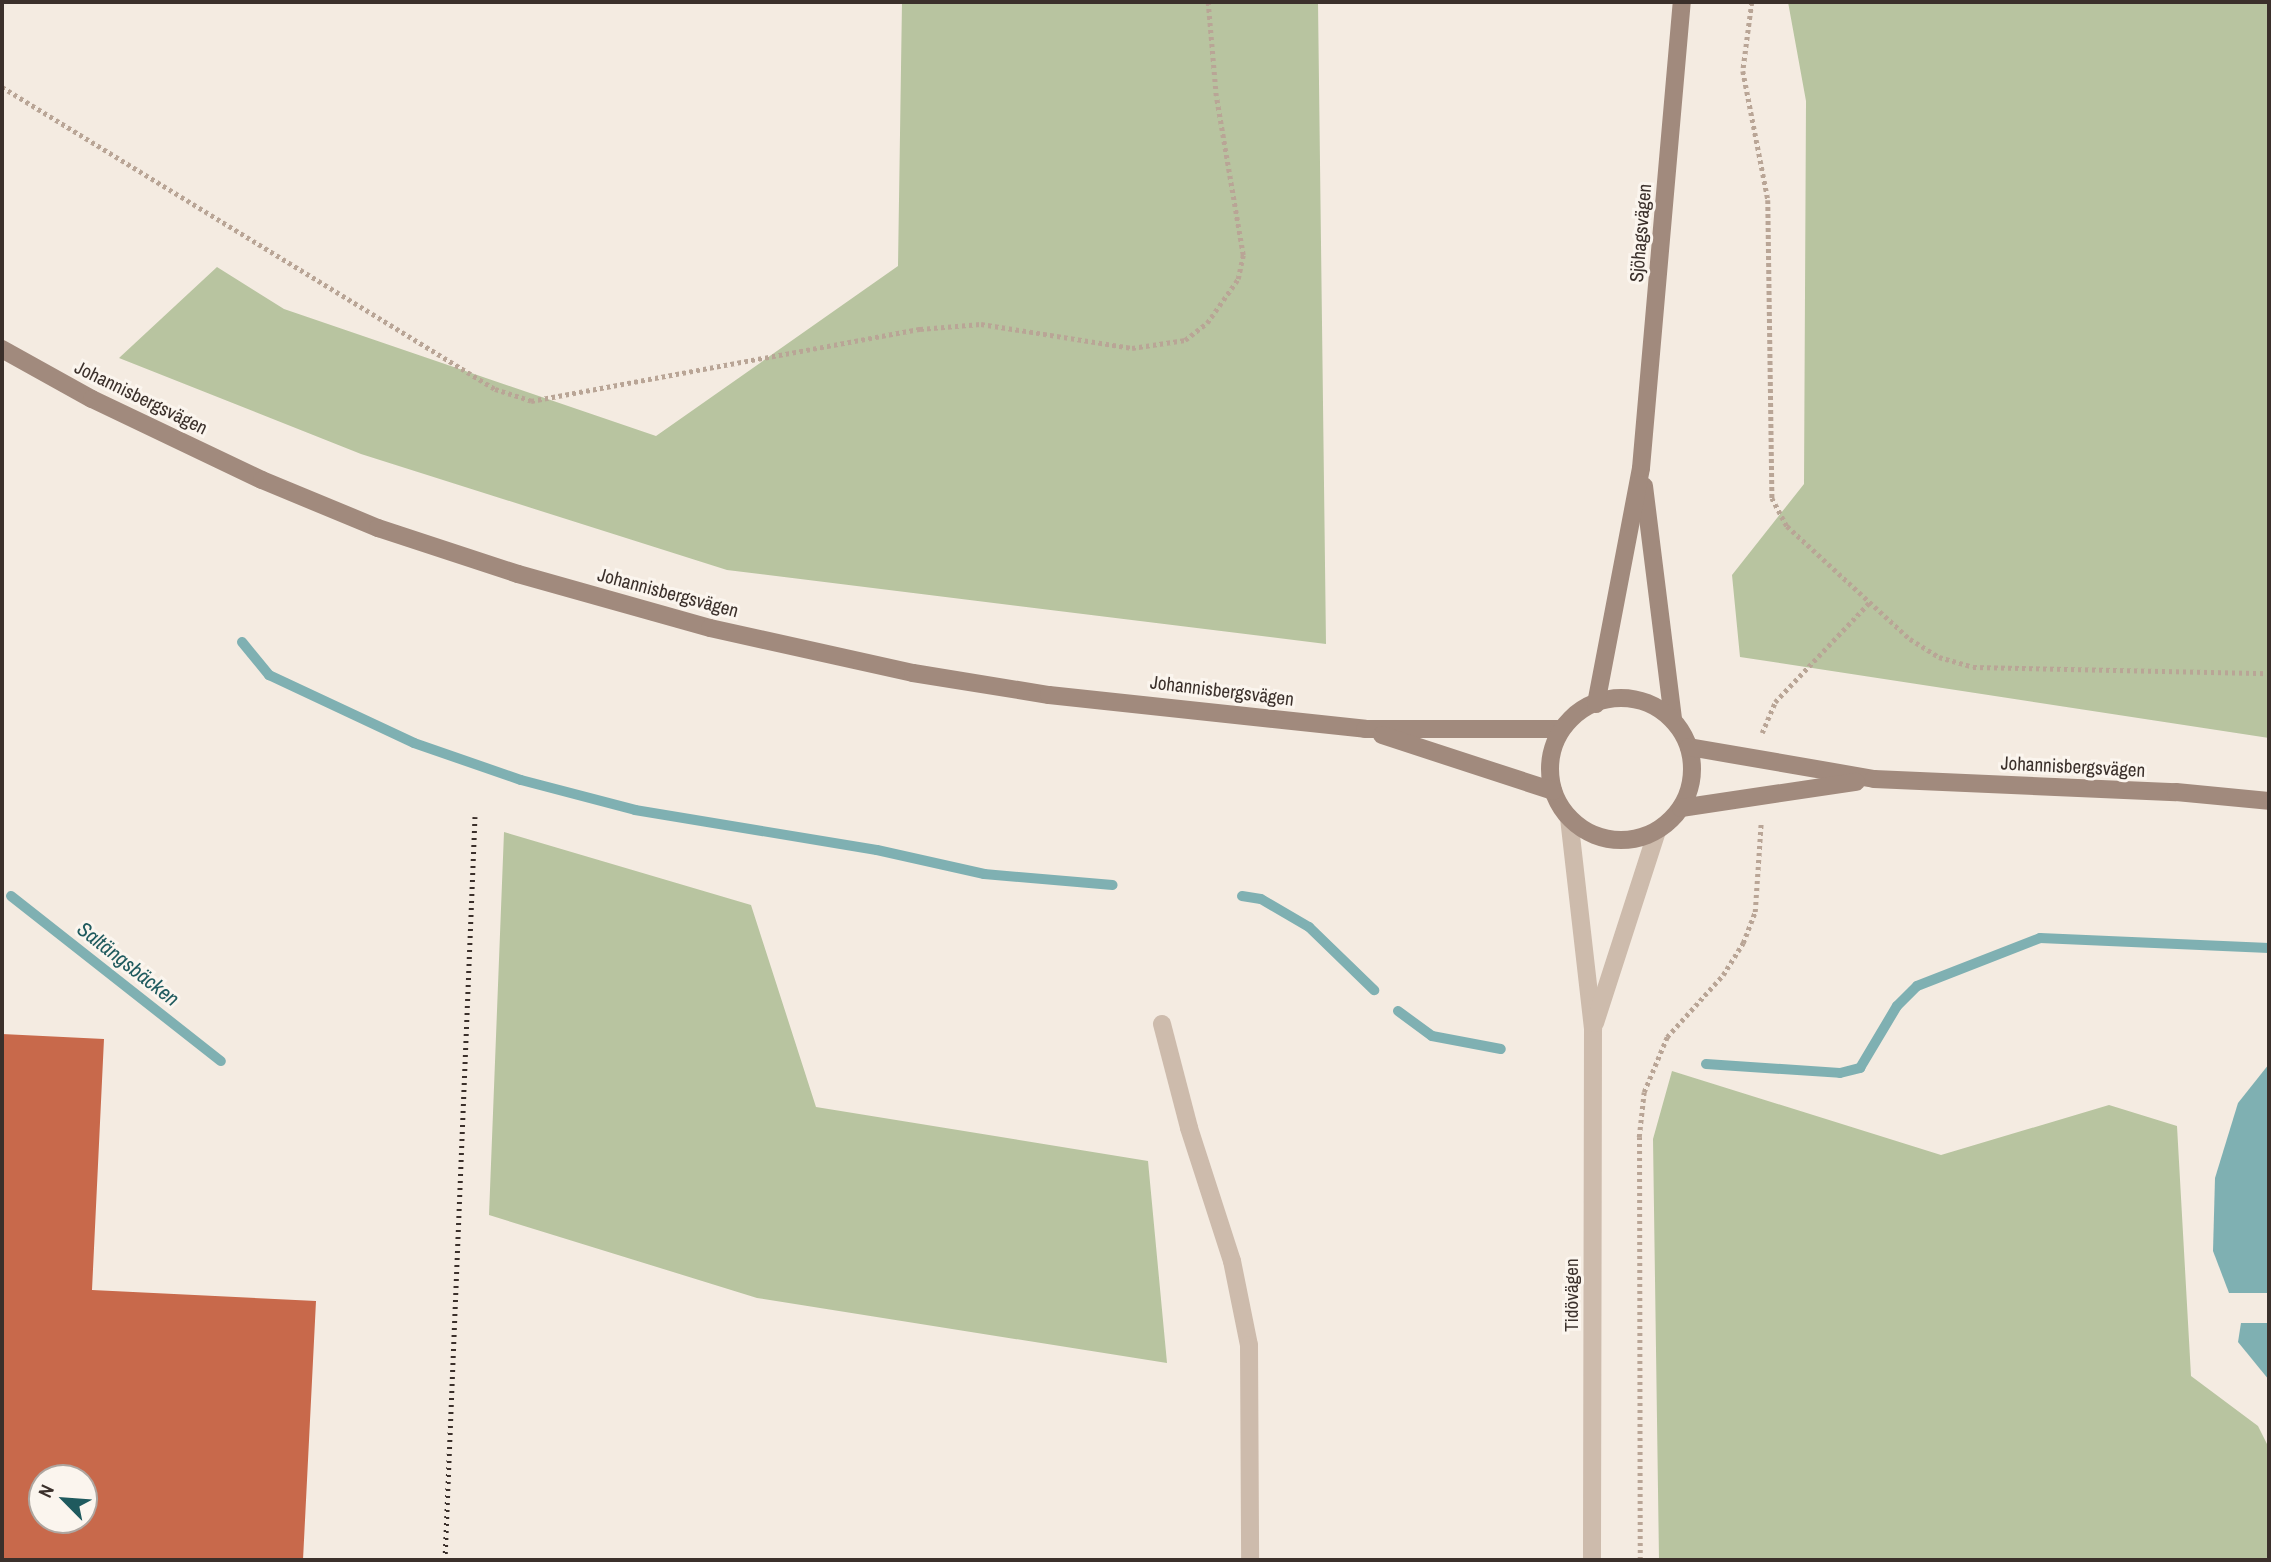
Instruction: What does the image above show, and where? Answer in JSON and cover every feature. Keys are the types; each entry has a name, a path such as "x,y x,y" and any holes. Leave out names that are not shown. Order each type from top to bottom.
{"main road":[{"name":"Sjöhagsvägen","path":"1596,704 1641,467 1682,2"},
{"name":"Johannisbergsvägen","path":"2,349 177,440 378,528 710,628 913,673 1035,692 1365,729 1561,729"},
{"name":"Sjöhagsvägen","path":"1641,467 1673,719"},
{"path":"1614,697 1646,702 1673,719 1689,747 1692,779 1681,808 1657,831 1627,840 1596,836 1569,818 1553,791 1550,760 1561,729 1584,707 1614,697"},
{"name":"Johannisbergsvägen","path":"1365,729 1553,791"},
{"name":"Johannisbergsvägen","path":"1689,747 1762,762 1874,779 2176,792 2269,801"},
{"name":"Johannisbergsvägen","path":"1681,808 1760,799 1874,779"}],"street":[{"name":"Tidövägen","path":"1569,818 1593,1030 1592,1560"},
{"name":"Tidövägen","path":"1593,1030 1657,831"},
{"path":"1162,1024 1189,1128 1232,1261 1249,1345 1250,1560"}],"path":[{"path":"2,87 495,389 531,401 920,328 981,324 1132,348 1185,340 1207,323 1238,279 1243,255 1216,96 1208,2"},
{"path":"1752,2 1743,71 1768,200 1772,498 1787,527 1869,603 1920,645 1973,667 2269,673"},
{"path":"1762,762 1762,728 1775,702 1869,603"},
{"path":"1640,1560 1639,1137 1644,1092 1667,1037 1723,975 1755,912 1762,855 1760,799"}],"green space":[{"path":"902,2 1318,2 1326,644 727,570 361,454 119,358 217,267 284,309 656,436 898,266"},
{"path":"1788,2 2269,2 2269,738 1740,657 1732,575 1804,484 1806,101"},
{"path":"504,832 751,905 816,1107 1148,1161 1167,1363 757,1298 489,1215"},
{"path":"1672,1071 1941,1155 2109,1105 2177,1126 2191,1376 2258,1426 2269,1448 2269,1560 1659,1560 1653,1139"}],"water":[{"path":"2269,1064 2269,1293 2229,1293 2213,1251 2215,1178 2238,1103"},
{"path":"2241,1323 2269,1323 2269,1380 2238,1342"}],"building":[{"path":"2,1034 104,1039 92,1290 316,1301 303,1560 2,1560"}],"waterway":[{"path":"242,642 269,675 414,743 521,780 635,810 877,850 984,874 1113,885"},
{"name":"Saltängsbäcken","path":"11,896 221,1061"},
{"path":"1242,896 1261,899 1309,927 1374,990"},
{"path":"1706,1064 1840,1073 1860,1068 1897,1006 1917,986 2040,938 2269,948"},
{"path":"1398,1011 1432,1036 1501,1049"}],"railway":[{"path":"445,1560 475,817"}]}
